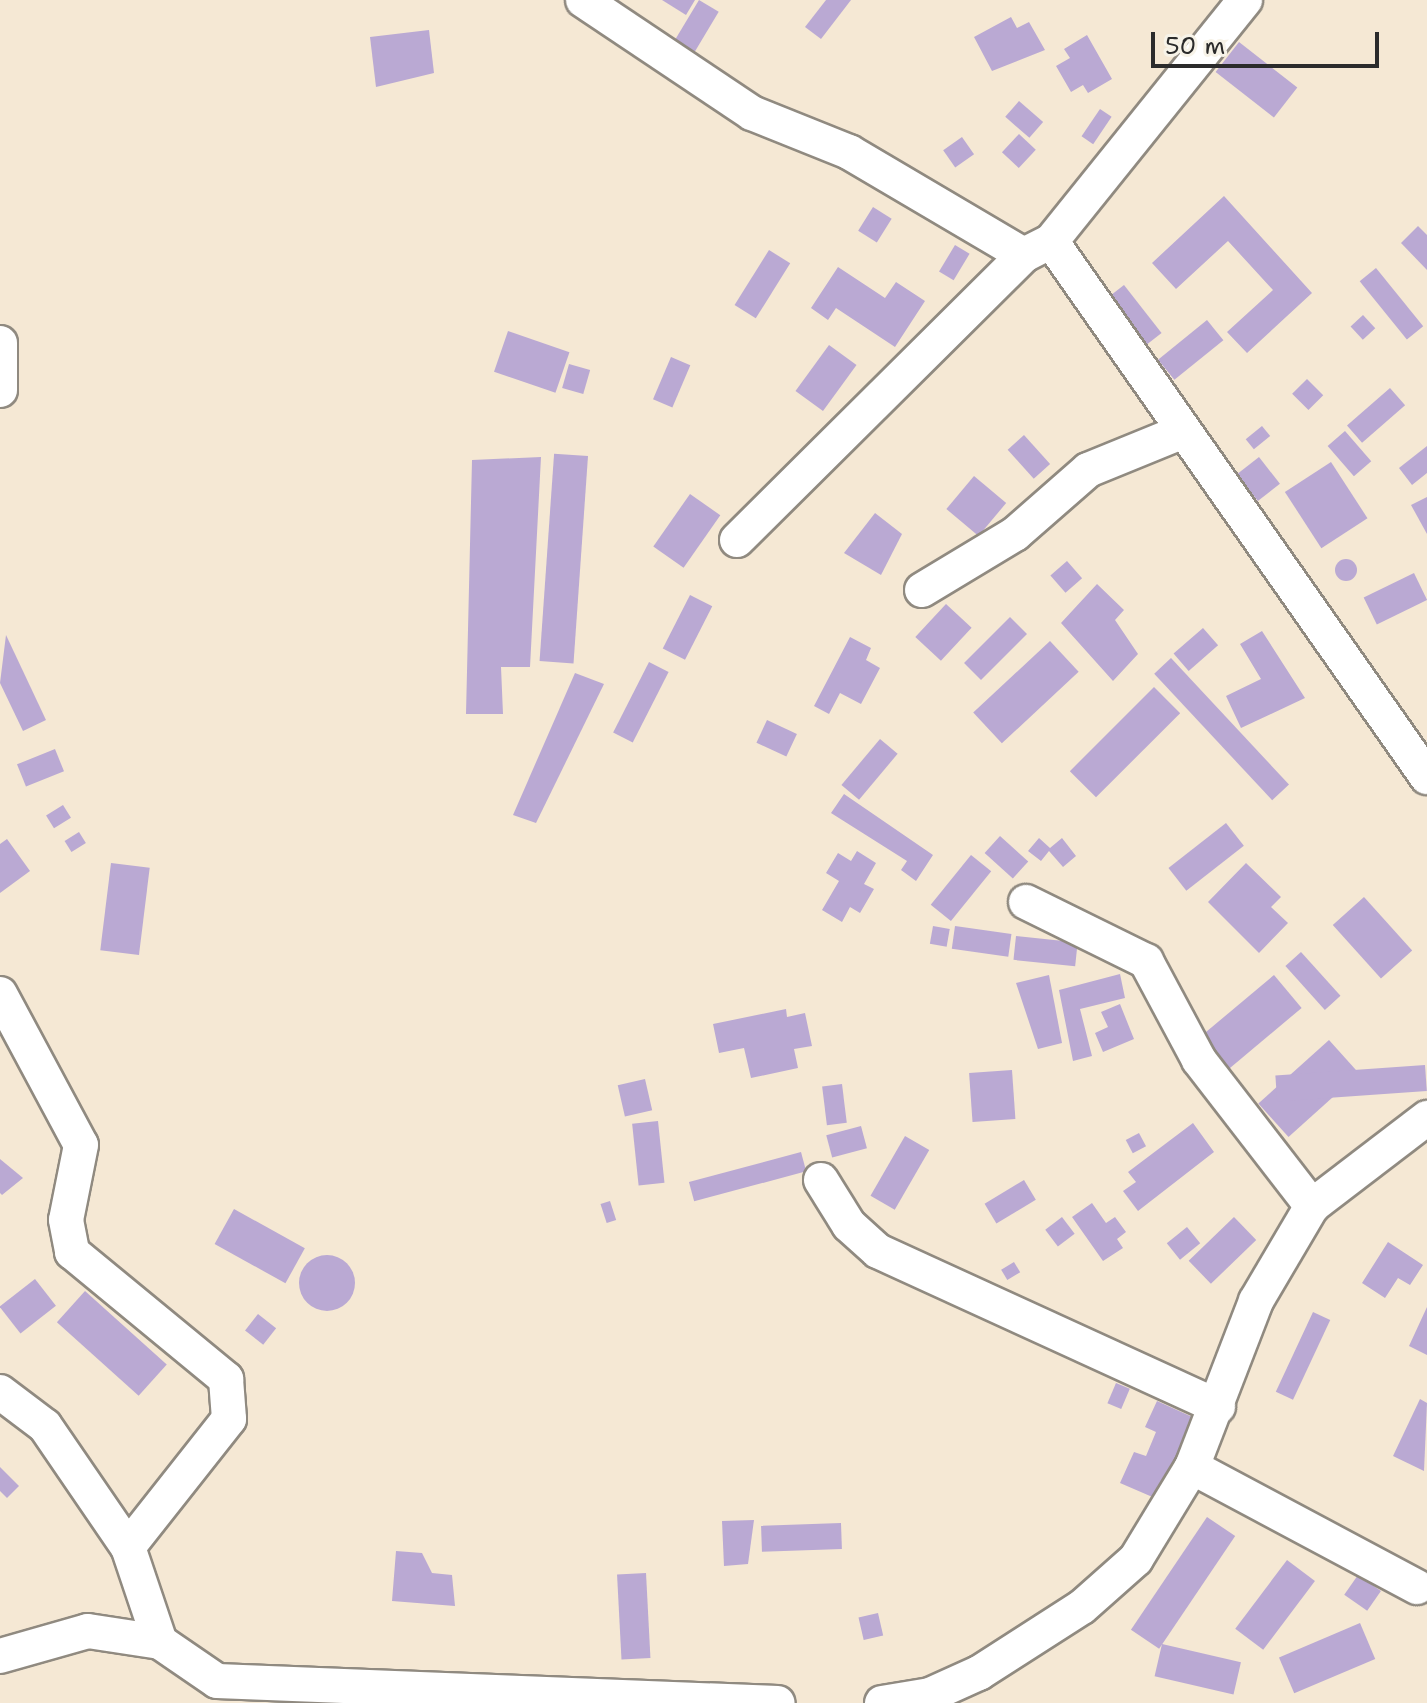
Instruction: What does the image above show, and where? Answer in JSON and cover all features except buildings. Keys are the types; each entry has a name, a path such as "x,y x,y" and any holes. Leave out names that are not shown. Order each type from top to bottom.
{"street":[{"path":"583,0 752,113 849,152 1038,248 1181,432 1427,777"},
{"path":"737,540 1038,248 1245,0"},
{"path":"0,343 0,390"},
{"path":"922,590 1015,534 1088,470 1181,432"},
{"path":"1026,902 1146,961 1199,1060 1312,1206"},
{"path":"0,994 81,1145 66,1220 72,1252 226,1379 229,1419 128,1547"},
{"path":"882,1703 923,1699 979,1673 1082,1607 1136,1559 1192,1467 1218,1407 1256,1301 1312,1206 1427,1118"},
{"path":"821,1180 849,1225 878,1251 1218,1407"},
{"path":"0,1392 45,1426 128,1547 160,1642"},
{"path":"1192,1467 1417,1587"},
{"path":"0,1656 88,1631 160,1642 217,1681 778,1703"}]}
